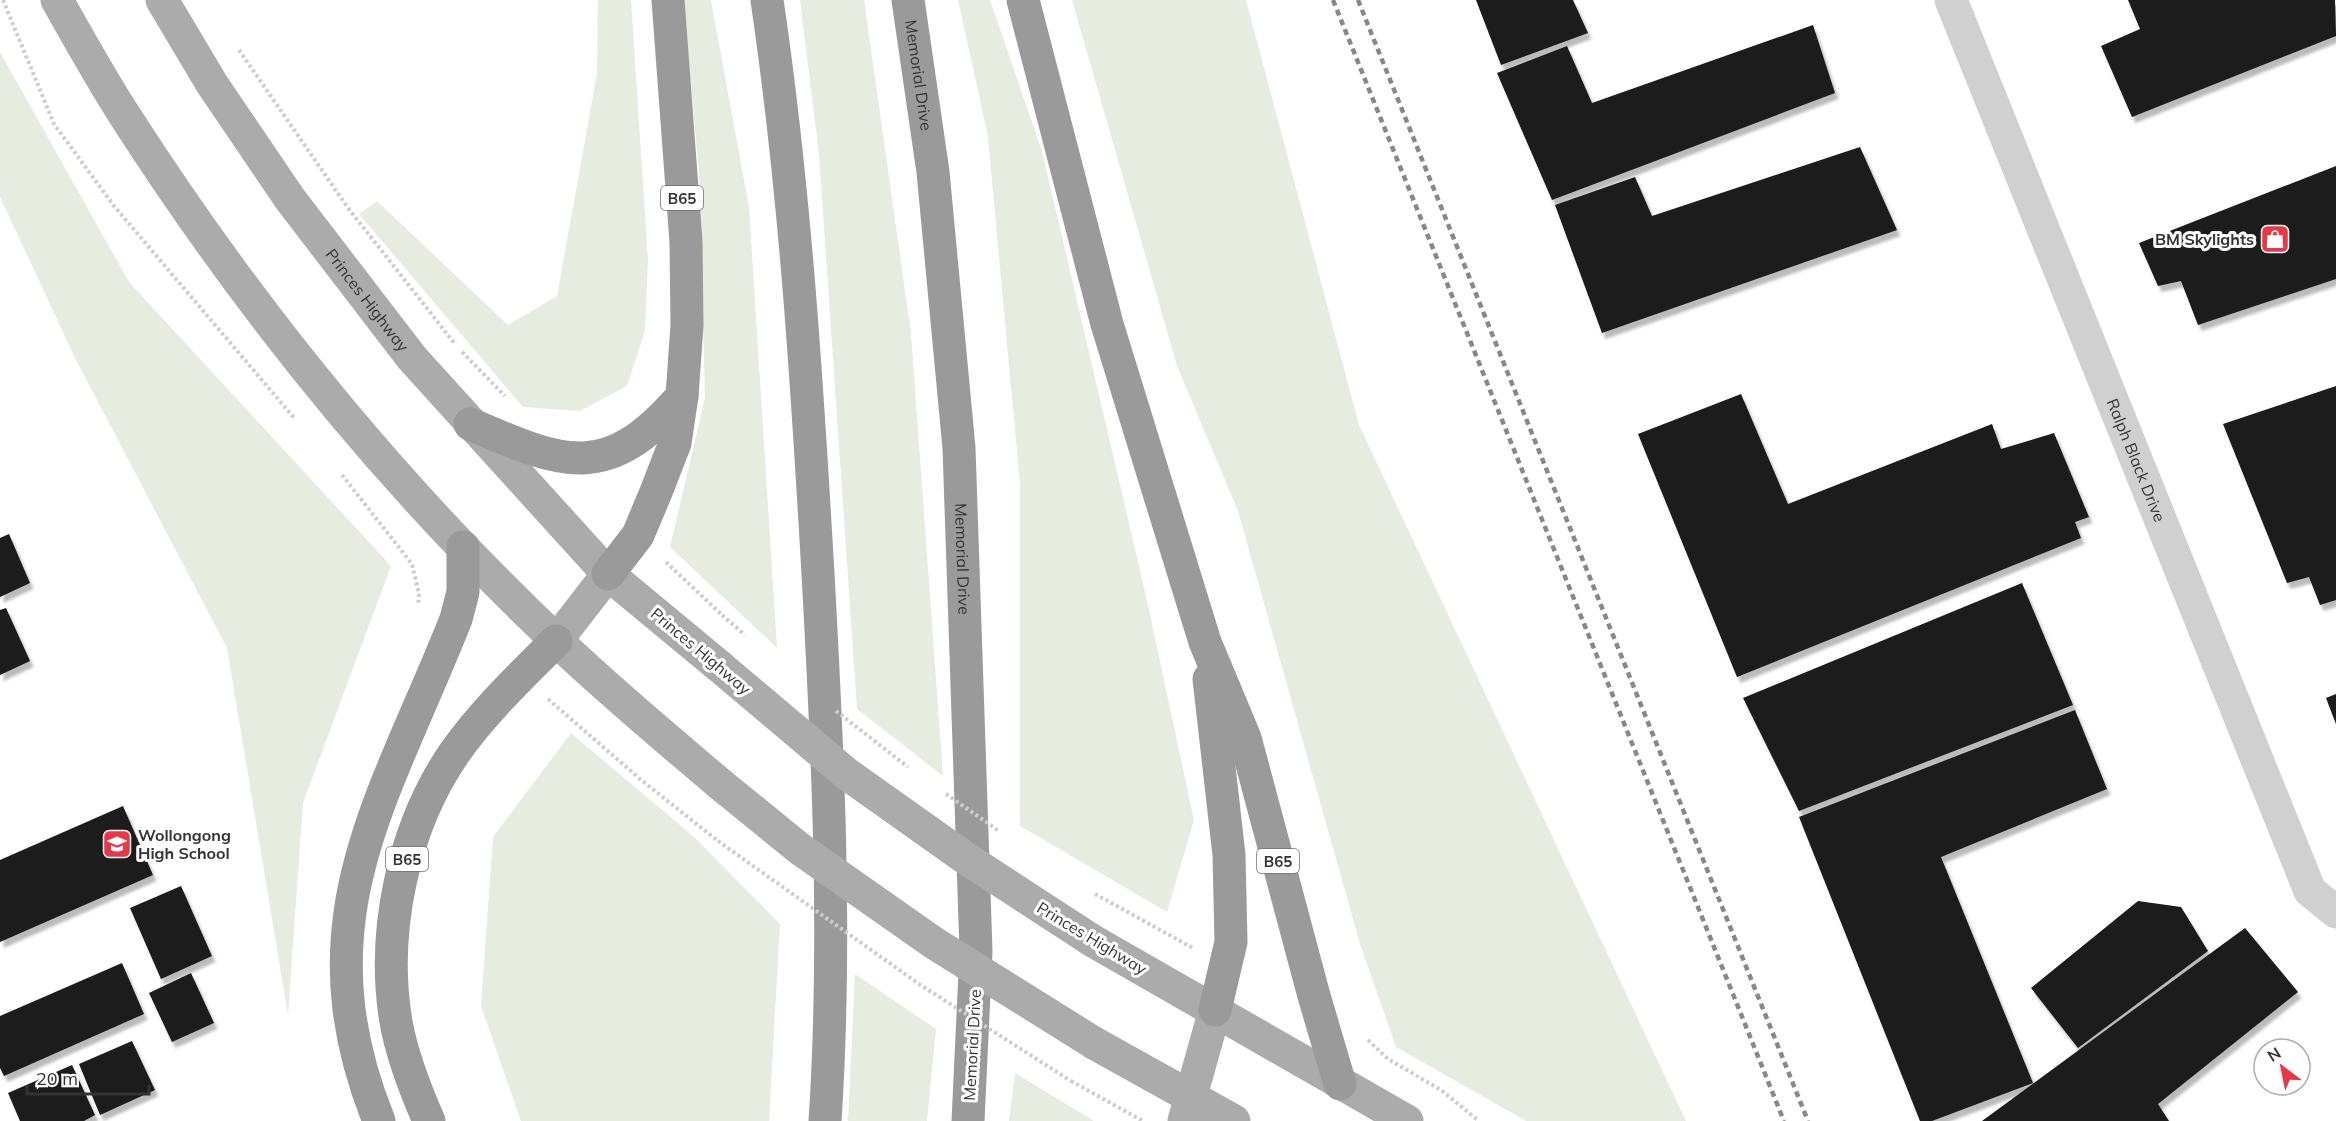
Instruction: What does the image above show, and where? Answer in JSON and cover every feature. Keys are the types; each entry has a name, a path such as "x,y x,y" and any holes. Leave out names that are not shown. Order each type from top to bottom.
{"highway":[{"name":"B65","path":"608,574 638,535 656,492 675,443 681,396 687,325 686,242 668,0"},
{"path":"767,0 776,63 806,360 819,602 830,887 825,1121"},
{"name":"Memorial Drive","path":"908,0 933,172 959,448 976,951 968,1121"},
{"name":"B65","path":"1023,0 1107,324 1205,642 1245,738 1340,1084"},
{"path":"470,424 534,452 561,458 589,458 617,450 643,436 681,396"},
{"path":"379,1121 364,1082 350,1018 345,949 349,911 355,875 374,815 456,619 463,592 463,547"},
{"name":"B65","path":"429,1121 405,1060 396,1021 392,953 395,911 403,871 415,830 434,787 454,753 480,720 556,641"},
{"name":"B65","path":"1205,642 1229,866 1231,942 1215,1010"}],"main road":[{"path":"57,0 124,115 208,240 343,412 463,547 556,641 720,784 801,849 924,936 1094,1043 1188,1108 1234,1121"},
{"name":"Princes Highway","path":"162,0 212,84 290,199 412,357 470,424 608,574 848,774 964,857 1093,941 1407,1121"},
{"name":"B65","path":"556,641 608,574"},
{"name":"B65","path":"1188,1108 1215,1010"}],"street":[{"name":"Ralph Black Drive","path":"1951,0 2310,891 2336,912"}],"path":[{"path":"235,44 348,208 449,337 506,397 514,402"},
{"path":"722,615 747,637"},
{"path":"833,709 911,770"},
{"path":"941,791 1000,832"},
{"path":"1093,893 1200,952"},
{"path":"1363,1030 1368,1040 1388,1059 1441,1090 1479,1121"},
{"path":"1071,1081 1143,1121"}],"shaded area":[{"path":"598,0 631,0 648,260 645,331 627,386 580,411 523,407 359,214 377,201 508,325 557,296 597,73"},
{"path":"683,0 711,0 749,207 777,648 670,547 705,398 699,172"},
{"path":"800,0 864,0 911,333 943,776 857,709 819,154"},
{"path":"958,0 990,0 1042,151 1146,596 1194,820 1167,912 1020,826 1020,485 988,137"},
{"path":"1072,0 1246,0 1359,425 1686,1121 1526,1121 1396,1047 1360,944 1238,511 1177,366"},
{"path":"0,52 129,282 391,566 303,803 288,1015 227,648 76,360 0,197"},
{"path":"571,733 693,836 780,924 769,1121 521,1121 481,1006 493,837"},
{"path":"855,974 936,1029 927,1121 848,1121"},
{"path":"1015,1073 1094,1121 1009,1121"}],"building":[{"path":"1476,0 1573,0 1588,33 1501,65"},
{"path":"2128,0 2335,0 2336,36 2132,117 2101,46 2140,29"},
{"path":"1813,25 1835,93 1552,200 1497,73 1567,46 1592,103"},
{"path":"1860,147 1897,230 1602,333 1555,205 1635,177 1652,216"},
{"path":"2336,166 2336,279 2198,325 2181,281 2158,286 2139,243"},
{"path":"2336,386 2336,600 2320,605 2309,577 2287,583 2223,424"},
{"path":"1741,394 1788,504 1992,424 2001,449 2054,433 2089,517 2075,522 2081,538 1737,677 1638,434"},
{"path":"9,534 30,583 0,597 0,538"},
{"path":"2022,583 2073,705 1799,811 1743,698"},
{"path":"6,608 30,661 0,675 0,610"},
{"path":"2336,694 2336,724 2326,698"},
{"path":"2075,710 2107,789 1941,857 2033,1083 1932,1121 1920,1121 1799,817"},
{"path":"123,806 153,875 0,942 0,860"},
{"path":"181,886 212,956 161,979 130,908"},
{"path":"2138,901 2181,907 2208,951 2078,1048 2031,988"},
{"path":"2245,928 2298,992 2158,1104 2169,1121 1982,1121"},
{"path":"122,963 144,1014 4,1076 0,1068 0,1016"},
{"path":"191,973 214,1023 172,1042 149,993"},
{"path":"132,1041 155,1090 100,1115 79,1064"},
{"path":"72,1065 95,1115 84,1121 20,1121 8,1093"}],"railway":[{"path":"1333,0 1784,1121"},
{"path":"1358,0 1808,1121"}],"place":[{"name":"BM Skylights","path":"2275,239"},
{"name":"Wollongong High School","path":"117,844"}]}
